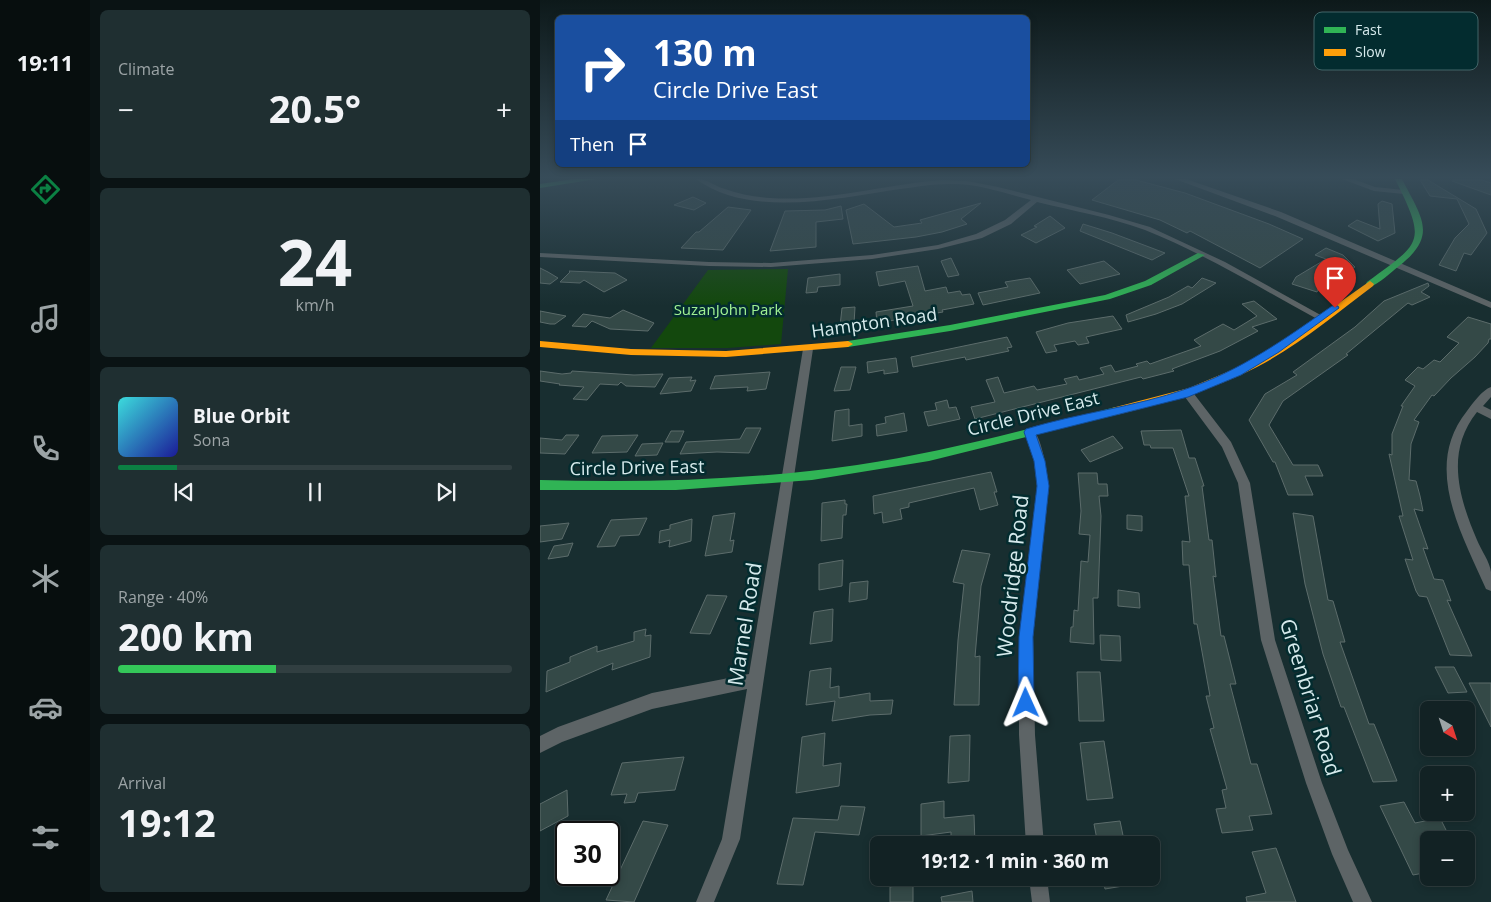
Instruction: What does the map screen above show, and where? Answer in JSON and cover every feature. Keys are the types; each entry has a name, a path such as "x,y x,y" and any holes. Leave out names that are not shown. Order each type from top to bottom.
{"street":[{"path":"540,255 708,264 771,265 879,256 938,247 979,236 1009,221"},
{"path":"1118,221 1144,228 1201,255 1322,318"},
{"path":"1295,221 1491,305"},
{"name":"Circle Drive East","path":"540,485 602,488 688,485 788,477 878,466 1030,432 1188,393 1237,372 1276,350 1413,252 1419,245 1421,237 1418,221"},
{"name":"Hampton Road","path":"540,344 650,353 726,354 808,349 900,338 1107,297 1148,283 1201,255"},
{"name":"Marnel Road","path":"705,902 731,839 808,349"},
{"path":"1491,390 1462,425 1455,440 1452,458 1452,482 1456,504 1488,570 1491,585"},
{"name":"Greenbriar Road","path":"1188,393 1227,445 1244,483 1268,640 1314,783 1341,854 1363,902"},
{"path":"1476,407 1491,415"},
{"name":"Woodridge Road","path":"1030,432 1040,461 1043,486 1026,637 1027,735 1034,836"},
{"path":"540,745 558,735 652,701 756,680"},
{"path":"1039,886 1041,902"}],"green space":[{"name":"SuzanJohn Park","path":"788,269 781,344 728,348 651,348 708,270"}],"building":[{"path":"712,221 743,221 723,250 681,248 696,232 699,232"},
{"path":"781,221 824,221 816,222 816,247 770,251"},
{"path":"848,221 886,221 894,227 922,223 921,221 964,221 967,224 942,232 916,237 853,244"},
{"path":"1042,221 1056,221 1065,228 1036,243 1021,235 1037,227 1034,226"},
{"path":"1162,221 1261,221 1303,239 1260,268 1190,231 1187,233"},
{"path":"1355,221 1360,221 1380,229 1379,221 1394,221 1395,233 1378,241 1348,226"},
{"path":"1468,221 1482,221 1487,233 1471,255 1464,253 1456,271 1439,265 1455,238 1469,224"},
{"path":"1083,224 1165,253 1152,260 1080,231"},
{"path":"1326,248 1343,255 1355,267 1333,281 1325,277 1317,292 1292,284 1296,277 1326,259 1315,255"},
{"path":"951,258 959,275 948,277 941,261"},
{"path":"1104,261 1120,274 1080,284 1067,270"},
{"path":"918,266 925,291 946,287 948,293 960,291 962,295 970,294 974,304 942,310 943,312 877,323 876,312 913,306 905,281 879,286 876,272"},
{"path":"540,268 558,278 550,284 540,283"},
{"path":"569,271 615,273 627,280 604,292 584,280 580,283 560,282"},
{"path":"840,274 840,285 818,287 817,292 806,293 808,278"},
{"path":"1030,278 1040,293 983,305 978,293 1008,287 1005,282"},
{"path":"1202,278 1216,283 1182,304 1128,322 1126,315 1169,297 1188,286 1192,288"},
{"path":"1428,283 1429,286 1421,292 1430,297 1412,305 1408,303 1346,354 1348,355 1283,401 1269,425 1293,465 1318,465 1323,476 1305,476 1313,495 1288,495 1275,462 1273,462 1249,420 1265,394 1297,375 1293,372 1355,327 1384,301"},
{"path":"1254,301 1277,319 1252,327 1258,331 1220,351 1172,369 1174,371 1143,379 1141,377 975,419 971,407 995,402 986,380 998,377 1004,393 1034,386 1037,390 1067,384 1064,379 1077,376 1079,380 1104,374 1100,368 1111,365 1115,372 1138,366 1136,364 1147,361 1150,364 1201,346 1194,340 1223,324 1234,330 1257,316 1242,304"},
{"path":"855,307 854,324 840,326 842,308"},
{"path":"623,310 654,323 648,331 610,329 592,321 586,327 572,326 583,314 610,318"},
{"path":"540,311 566,316 555,324 550,324 540,322"},
{"path":"1113,316 1122,329 1086,337 1089,343 1078,345 1075,341 1054,345 1057,351 1046,353 1036,332 1068,323"},
{"path":"1468,317 1491,324 1491,339 1434,396 1432,395 1414,420 1419,422 1411,444 1409,480 1416,481 1420,496 1423,511 1414,509 1428,549 1423,548 1434,579 1443,580 1451,601 1447,600 1472,656 1450,655 1427,597 1419,596 1416,591 1405,559 1413,560 1399,516 1403,516 1389,454 1392,455 1392,434 1403,406 1401,406 1415,386 1405,380 1418,367 1423,369 1434,360 1440,362 1459,343 1447,337"},
{"path":"1007,337 1012,347 1007,348 1009,351 966,360 965,357 913,367 911,357"},
{"path":"896,358 898,372 884,374 884,370 868,373 867,362"},
{"path":"841,367 856,367 850,390 834,391"},
{"path":"540,371 562,374 571,373 572,371 634,375 663,374 655,387 626,386 621,382 618,385 600,384 587,400 573,399 584,387 540,381"},
{"path":"770,372 766,389 747,391 748,387 710,389 715,376"},
{"path":"692,377 690,381 696,380 691,391 660,394 669,378"},
{"path":"947,400 949,408 956,407 960,419 928,426 924,412 937,410 935,403"},
{"path":"849,409 849,426 862,424 862,436 832,441 835,411"},
{"path":"904,413 907,431 877,436 876,425 886,423 885,417"},
{"path":"746,428 761,428 749,453 680,454 686,442 740,439"},
{"path":"1181,430 1189,458 1195,458 1204,486 1202,486 1209,540 1212,540 1216,577 1213,576 1221,636 1224,636 1236,684 1230,684 1251,764 1257,764 1272,814 1249,816 1253,830 1222,833 1216,809 1226,808 1222,790 1227,789 1210,729 1214,728 1206,696 1210,696 1197,624 1194,624 1189,565 1183,565 1182,541 1190,542 1185,496 1189,496 1173,448 1151,448 1150,445 1144,445 1141,431"},
{"path":"671,431 684,431 679,442 665,442"},
{"path":"566,435 579,435 565,454 540,453 540,438 562,440"},
{"path":"638,435 627,452 592,453 602,436"},
{"path":"1113,436 1123,448 1090,462 1081,450"},
{"path":"663,443 657,455 635,456 642,444"},
{"path":"991,472 997,492 994,492 998,505 980,510 974,488 909,503 909,507 900,509 902,519 883,523 882,512 874,514 873,496"},
{"path":"1078,473 1097,473 1098,484 1107,484 1108,496 1099,496 1101,516 1098,598 1093,598 1094,644 1070,642 1074,610 1078,611 1081,561 1088,562 1090,535 1079,534 1081,511"},
{"path":"845,500 845,504 847,504 846,515 843,515 842,538 821,541 822,503"},
{"path":"735,513 730,541 734,540 732,552 705,556 713,516"},
{"path":"1293,513 1313,516 1328,600 1333,601 1345,642 1340,642 1369,724 1374,724 1397,781 1373,782 1344,707 1341,707 1323,654 1305,584"},
{"path":"1127,515 1142,516 1142,531 1127,529"},
{"path":"647,518 639,535 620,536 615,546 597,547 611,520"},
{"path":"692,519 691,541 669,547 670,540 659,543 660,531 670,529 670,525"},
{"path":"569,523 562,539 540,542 540,526"},
{"path":"573,543 568,556 548,559 554,546"},
{"path":"962,550 990,554 981,586 975,657 980,656 979,705 954,705 964,584 953,582"},
{"path":"843,560 842,586 819,590 819,564"},
{"path":"868,581 867,599 849,602 850,583"},
{"path":"1118,590 1139,593 1140,608 1118,606"},
{"path":"707,595 727,596 710,634 690,633"},
{"path":"833,609 832,641 810,644 814,612"},
{"path":"646,629 645,636 651,635 650,657 612,670 613,663 546,692 547,671 570,662 570,657 597,646 597,652 634,641 634,632"},
{"path":"1100,635 1120,636 1121,661 1101,660"},
{"path":"1435,667 1454,667 1467,692 1448,693"},
{"path":"831,668 830,688 839,686 839,698 870,693 870,701 893,700 891,714 832,721 835,701 806,705 810,671"},
{"path":"1077,672 1100,672 1104,721 1079,721"},
{"path":"1469,683 1491,683 1491,727"},
{"path":"825,733 823,766 841,763 839,786 796,793 802,737"},
{"path":"970,735 969,781 948,783 950,736"},
{"path":"1104,741 1113,798 1087,800 1080,743"},
{"path":"684,757 675,790 638,793 635,802 624,803 627,794 611,795 622,763"},
{"path":"567,790 568,816 555,821 555,823 540,831 540,804"},
{"path":"944,801 944,818 974,815 975,836 951,836 951,832 921,836 921,804"},
{"path":"1404,802 1415,823 1442,821 1446,831 1420,831 1420,874 1413,875 1380,806"},
{"path":"841,806 865,807 859,835 815,832 803,885 777,884 793,818 838,820"},
{"path":"643,821 668,825 634,902 606,900 613,886 620,886 620,870"},
{"path":"1120,821 1123,836 1096,836 1094,824"},
{"path":"1276,848 1296,902 1247,902 1246,897 1266,893 1252,852"},
{"path":"913,886 913,902 890,902 890,887"},
{"path":"1104,886 1123,886 1105,889"},
{"path":"972,891 973,902 942,902 941,897"}],"traffic: fast":[{"path":"1370,284 1413,250 1418,241 1420,230 1417,221"},
{"path":"848,344 950,328 1107,297 1148,283 1201,255"},
{"path":"540,485 676,485 767,480 812,475 929,457 1116,411"}],"traffic: slow":[{"path":"1116,411 1192,390 1254,364 1289,344 1370,284"},
{"path":"540,344 631,352 726,354 848,344"}],"route":[{"path":"1026,703 1026,637 1043,486 1040,461 1030,432 1188,393 1237,372 1276,350 1335,308"}]}
